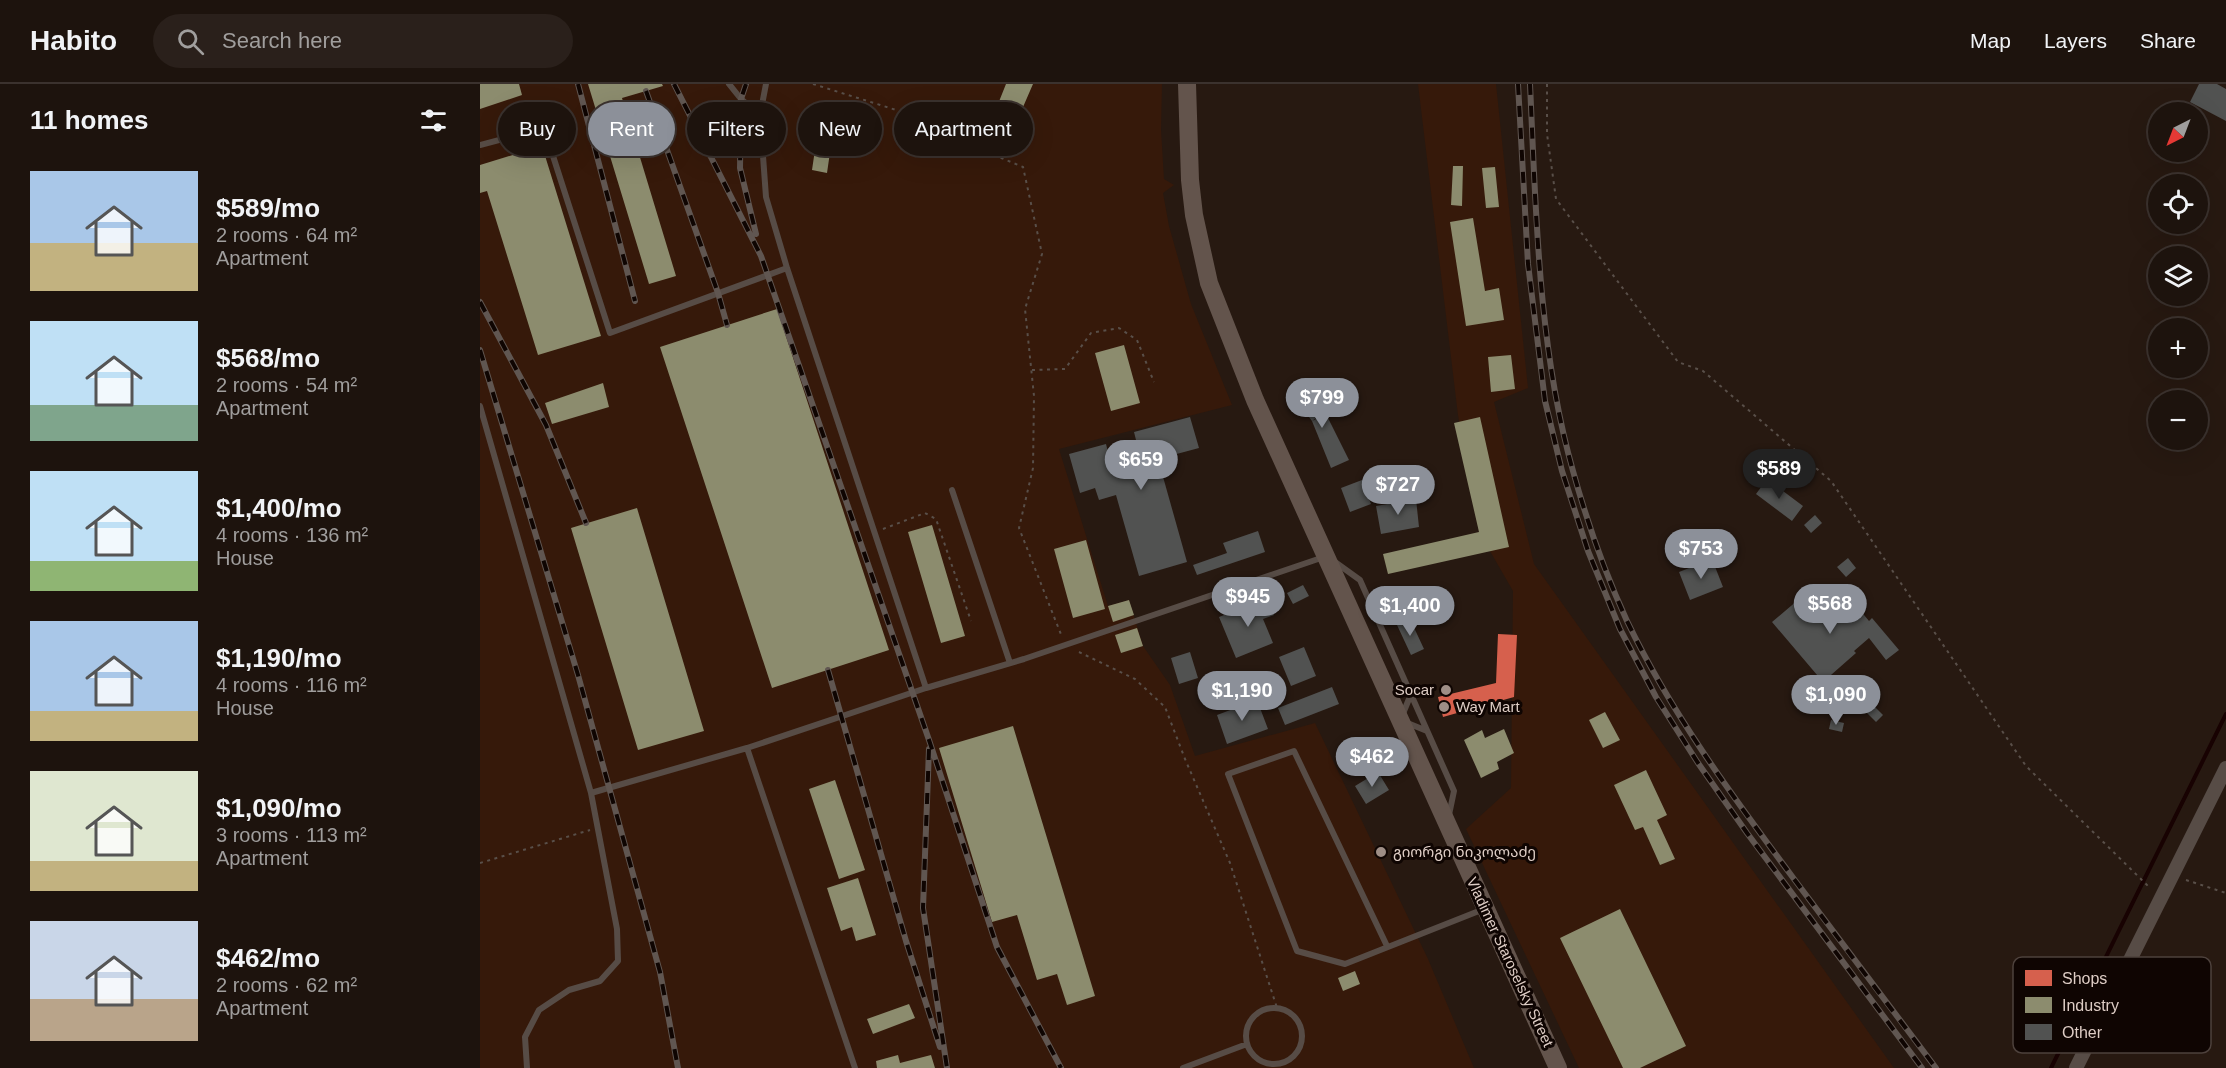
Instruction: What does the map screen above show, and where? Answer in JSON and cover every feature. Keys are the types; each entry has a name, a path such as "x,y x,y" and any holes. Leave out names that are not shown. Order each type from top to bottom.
{"main road":[{"name":"Vladimer Staroselsky Street","path":"1187,84 1190,180 1194,215 1209,283 1255,400 1558,1068"}],"street":[{"path":"2132,957 2226,768"},
{"path":"2076,1068 2084,1053"}],"lane":[{"path":"729,84 745,102"},
{"path":"763,102 766,84"},
{"path":"480,145 544,128 610,333 787,268"},
{"path":"763,156 766,197 787,268 926,688"},
{"path":"480,406 591,793 617,928 618,961 600,981 569,990 539,1010 525,1036 527,1068"},
{"path":"952,490 1010,663"},
{"path":"591,793 747,748 926,688 1065,645 1327,556 1360,580 1411,694 1454,791 1447,825"},
{"path":"1411,694 1400,721 1427,731"},
{"path":"747,748 855,1068"},
{"path":"1387,946 1294,751 1228,774 1297,951 1345,963 1485,908"},
{"path":"1277,1008 1294,1016 1301,1032 1298,1050 1286,1065 1268,1064 1261,1061 1255,1057 1247,1044 1246,1033 1249,1022 1256,1014 1266,1009 1277,1008"},
{"path":"1183,1068 1247,1044"}],"path":[{"path":"813,84 925,119 977,148 1023,167 1042,254 1025,309 1034,396 1033,468 1019,528 1065,645 1135,679 1166,706 1185,759 1230,863 1277,1008"},
{"path":"1547,84 1547,134 1556,199 1612,276 1678,362 1703,371 1831,481 2026,766 2143,883 2162,896"},
{"path":"1032,370 1065,369 1091,333 1119,328 1137,340 1154,382"},
{"path":"875,532 925,513 936,519 971,621"},
{"path":"480,862 598,828"},
{"path":"2172,876 2226,893"}],"shaded area":[{"path":"480,84 1162,84 1161,130 1164,179 1174,185 1163,193 1169,226 1191,304 1232,405 1059,449 1108,606 1129,600 1143,646 1170,685 1195,756 1315,723 1428,959 1474,1068 480,1068"},
{"path":"1418,84 1496,84 1528,388 1494,402 1534,564 1894,1068 1579,1068 1466,829 1511,788 1513,591 1479,532 1458,415"}],"building: Shops":[{"path":"1498,634 1517,635 1514,697 1443,717 1438,697 1496,683"}],"building: Industry":[{"path":"480,84 519,84 522,95 480,109"},
{"path":"588,84 662,84 663,86 622,98 623,102 593,102"},
{"path":"1006,84 1033,84 1025,102 999,102"},
{"path":"509,156 545,156 601,336 538,355 487,191 480,193 480,165"},
{"path":"610,156 640,156 676,276 649,284"},
{"path":"814,156 829,156 827,173 812,170"},
{"path":"1453,166 1463,166 1462,206 1451,205"},
{"path":"1495,167 1499,207 1486,208 1482,168"},
{"path":"1473,218 1485,291 1499,288 1504,320 1466,326 1450,222"},
{"path":"777,309 889,650 772,688 660,347"},
{"path":"1124,345 1140,403 1111,411 1095,353"},
{"path":"1511,355 1515,389 1491,392 1488,357"},
{"path":"603,383 609,407 552,424 545,403"},
{"path":"1480,417 1509,547 1388,574 1383,554 1479,532 1454,423"},
{"path":"637,508 704,731 638,750 571,528"},
{"path":"932,525 965,636 941,643 908,532"},
{"path":"1086,540 1105,609 1073,618 1054,549"},
{"path":"1129,600 1134,615 1113,622 1108,606"},
{"path":"1137,628 1143,646 1121,653 1115,635"},
{"path":"1605,712 1620,740 1603,748 1589,720"},
{"path":"1013,726 1095,996 1067,1005 1057,974 1037,980 1017,915 992,922 939,748"},
{"path":"1504,729 1514,753 1497,762 1499,769 1481,778 1464,740 1482,730 1485,738"},
{"path":"1646,770 1667,815 1657,820 1675,859 1660,865 1643,827 1635,830 1614,785"},
{"path":"835,780 865,870 839,879 809,789"},
{"path":"858,878 876,935 856,941 852,927 841,931 827,888"},
{"path":"1620,909 1686,1046 1640,1068 1623,1068 1560,938"},
{"path":"1355,971 1360,984 1343,991 1338,978"},
{"path":"909,1004 915,1018 873,1034 867,1019"},
{"path":"898,1055 900,1063 931,1055 935,1068 877,1068 876,1061"}],"building: Other":[{"path":"2199,84 2217,84 2226,89 2226,121 2208,112 2208,102 2190,102"},
{"path":"1294,387 1305,394 1299,404 1288,398"},
{"path":"1310,395 1324,412 1312,421 1299,404"},
{"path":"1326,414 1349,460 1331,468 1312,421"},
{"path":"1190,417 1199,448 1158,459 1187,562 1139,576 1116,495 1099,500 1095,488 1080,493 1069,454 1106,444 1109,456 1138,448 1134,432"},
{"path":"1767,479 1803,506 1792,521 1756,494"},
{"path":"1362,480 1371,504 1350,512 1341,488"},
{"path":"1416,499 1419,527 1381,534 1376,506"},
{"path":"1815,515 1822,523 1811,533 1804,525"},
{"path":"1258,531 1265,552 1197,575 1193,565 1227,553 1223,543"},
{"path":"1848,558 1856,568 1846,577 1837,567"},
{"path":"1712,559 1723,587 1690,600 1679,572"},
{"path":"1303,585 1309,596 1293,604 1287,593"},
{"path":"1805,594 1826,619 1850,598 1869,621 1872,618 1899,650 1886,660 1869,638 1854,651 1856,653 1823,682 1772,622"},
{"path":"1267,598 1274,615 1263,619 1273,643 1236,658 1219,617"},
{"path":"1410,619 1424,649 1411,655 1397,625"},
{"path":"1304,647 1316,676 1291,686 1279,657"},
{"path":"1190,652 1198,678 1179,684 1171,658"},
{"path":"1332,687 1339,704 1285,725 1278,708"},
{"path":"1864,696 1883,715 1876,722 1857,703"},
{"path":"1257,700 1268,729 1227,744 1217,715"},
{"path":"1831,720 1844,723 1842,732 1829,729"},
{"path":"1378,772 1389,790 1366,804 1355,786"}],"waterway":[{"path":"2106,957 2226,714"},
{"path":"2051,1068 2058,1053"}],"railway":[{"path":"578,84 635,301"},
{"path":"674,84 761,256 929,740 997,947 1061,1068"},
{"path":"746,84 741,99 740,168 756,234"},
{"path":"1518,84 1528,264 1545,401 1562,471 1588,551 1620,629 1656,697 1698,763 1747,833 1922,1068"},
{"path":"1530,84 1537,230 1552,377 1573,471 1590,528 1611,584 1644,655 1704,754 1771,848 1936,1068"},
{"path":"646,91 718,293 727,325"},
{"path":"480,302 546,425 586,523"},
{"path":"480,350 578,675 660,972 678,1068"},
{"path":"828,670 906,941 940,1047"},
{"path":"929,749 923,908 947,1068"}],"place":[{"name":"Socar","path":"1446,690"},
{"name":"Way Mart","path":"1444,707"},
{"name":"გიორგი ნიკოლაძე","path":"1381,852"}]}
